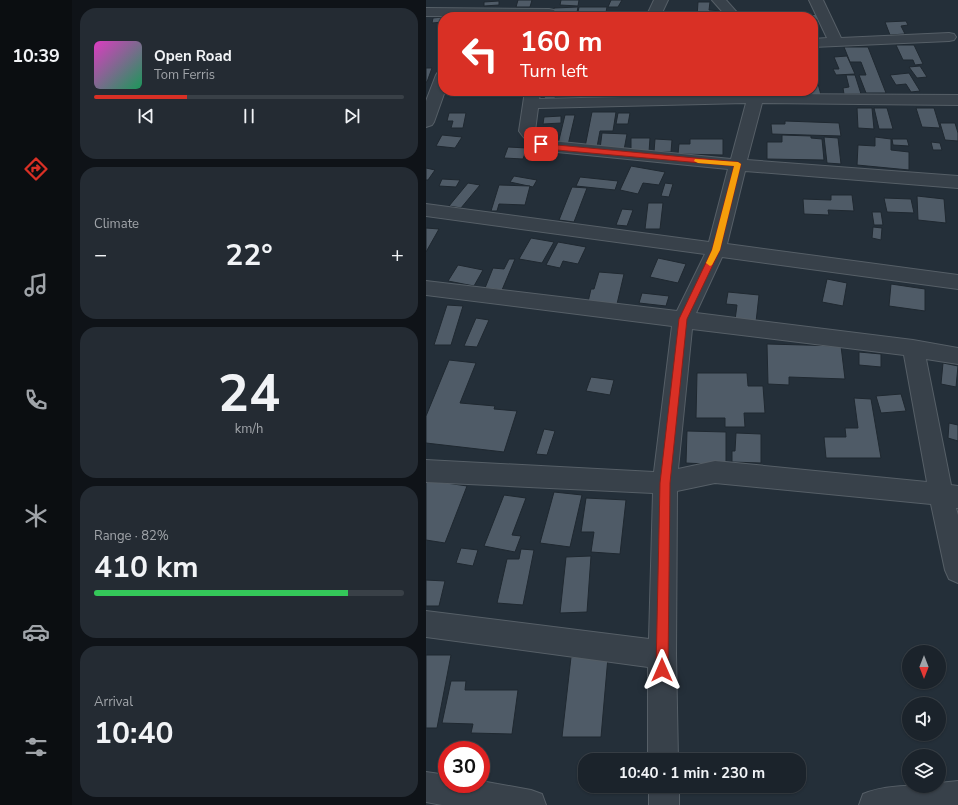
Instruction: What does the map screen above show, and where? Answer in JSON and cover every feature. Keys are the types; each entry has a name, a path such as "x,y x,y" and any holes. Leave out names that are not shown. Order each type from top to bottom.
{"street":[{"path":"655,12 661,0"},
{"path":"719,0 730,12"},
{"path":"816,0 836,42"},
{"path":"426,12 466,10 549,10"},
{"path":"818,43 949,37"},
{"path":"427,114 438,87"},
{"path":"653,96 532,97 527,131 533,140 541,144 557,148 958,182"},
{"path":"663,753 662,655 665,483 683,319 716,250 755,96"},
{"path":"818,96 958,100"},
{"path":"426,210 958,282"},
{"path":"426,288 913,348 958,356"},
{"path":"913,348 950,495 958,570"},
{"path":"426,470 665,483 715,472 950,495"},
{"path":"426,624 662,655"},
{"path":"426,786 531,805"},
{"path":"664,793 664,805"},
{"path":"874,805 958,796"}],"building":[{"path":"518,0 532,0 530,7 516,7"},
{"path":"561,0 579,0 578,6 560,5"},
{"path":"611,0 622,0 618,7 608,7"},
{"path":"499,1 499,5 484,6 484,2"},
{"path":"698,2 710,2 709,10 722,11 722,12 697,12"},
{"path":"578,7 577,12 553,12 554,8"},
{"path":"579,7 607,7 606,12 578,12"},
{"path":"433,18 438,18 438,22 432,23"},
{"path":"906,21 908,25 901,26 905,34 890,35 885,22"},
{"path":"896,45 914,45 923,64 915,65 913,60 903,60"},
{"path":"844,47 868,47 886,93 866,93 859,75 866,75 861,62 850,62"},
{"path":"847,56 855,74 836,75 833,69 839,69 834,57"},
{"path":"920,66 927,77 917,78 909,67"},
{"path":"426,68 432,68 427,82 426,82"},
{"path":"909,73 920,91 911,92 906,84 896,85 890,75"},
{"path":"846,75 855,75 861,94 844,94 843,88 849,87"},
{"path":"818,84 821,95 818,95"},
{"path":"544,96 555,96 555,99 544,99"},
{"path":"857,108 872,108 874,129 858,128"},
{"path":"874,108 887,108 893,129 879,129"},
{"path":"916,108 934,108 940,128 922,127"},
{"path":"592,112 616,112 613,131 600,131 597,147 585,147"},
{"path":"449,113 466,113 463,128 451,128 453,121 447,121"},
{"path":"618,113 630,113 628,124 616,124"},
{"path":"565,115 575,115 568,145 558,144"},
{"path":"561,116 561,123 543,124 544,117"},
{"path":"785,121 839,123 841,136 772,134 771,124 785,124"},
{"path":"940,123 955,123 958,133 958,141 945,140"},
{"path":"602,133 627,134 624,150 600,149"},
{"path":"442,135 462,137 455,148 436,146"},
{"path":"782,135 811,136 811,138 822,139 824,160 767,159 767,142 782,142"},
{"path":"824,137 838,138 841,164 827,163"},
{"path":"875,137 891,139 891,150 909,152 909,170 857,165 858,145 875,146"},
{"path":"631,138 650,138 649,152 631,152"},
{"path":"655,139 672,140 671,152 654,152"},
{"path":"690,139 723,139 723,155 678,154 679,144 690,144"},
{"path":"892,139 907,139 909,146 893,145"},
{"path":"931,142 940,143 942,150 933,150"},
{"path":"508,147 527,148 523,159 504,158"},
{"path":"631,166 665,172 659,185 643,183 638,194 620,190"},
{"path":"426,168 435,170 428,180 426,180"},
{"path":"514,176 537,180 533,187 510,182"},
{"path":"580,177 618,181 615,190 576,186"},
{"path":"442,179 460,180 456,187 439,186"},
{"path":"468,183 480,185 461,208 449,206"},
{"path":"665,183 673,184 669,197 661,196"},
{"path":"499,185 530,186 525,205 499,204 497,211 491,211"},
{"path":"572,187 587,188 574,222 559,220"},
{"path":"831,195 852,195 854,211 828,210 829,215 804,214 803,199 831,200"},
{"path":"917,196 944,199 946,223 918,220"},
{"path":"884,198 911,199 914,213 887,212"},
{"path":"648,203 663,203 660,229 645,229"},
{"path":"622,209 633,210 627,226 616,225"},
{"path":"872,212 881,212 883,225 874,225"},
{"path":"873,227 882,228 881,240 872,238"},
{"path":"426,228 439,229 426,252"},
{"path":"531,238 554,242 542,263 519,259"},
{"path":"558,242 586,247 578,264 563,261 560,268 546,265"},
{"path":"658,258 686,264 678,283 650,277"},
{"path":"509,259 515,259 502,290 485,288 493,268 504,269"},
{"path":"458,265 483,270 474,286 448,281"},
{"path":"599,272 624,274 617,304 588,302 591,289 594,289"},
{"path":"827,279 847,283 843,306 822,302"},
{"path":"891,284 925,289 925,311 889,306"},
{"path":"728,292 759,295 756,322 735,320 737,305 726,304"},
{"path":"642,293 669,296 666,306 639,303"},
{"path":"447,305 463,306 451,345 434,345"},
{"path":"476,318 489,320 477,347 464,346"},
{"path":"767,344 841,346 845,379 789,377 789,385 768,384"},
{"path":"859,352 881,354 881,367 859,365"},
{"path":"449,360 476,363 460,403 495,406 494,409 517,411 504,452 426,443 426,416"},
{"path":"943,363 958,366 956,387 941,384"},
{"path":"697,373 747,373 748,386 763,386 765,413 744,413 745,427 725,427 725,418 696,418"},
{"path":"591,377 614,380 610,395 586,391"},
{"path":"901,394 906,411 881,413 876,396"},
{"path":"854,398 871,399 881,458 826,458 824,437 846,437 845,428 858,428"},
{"path":"949,423 958,425 958,441 948,438"},
{"path":"544,429 555,431 547,455 536,454"},
{"path":"687,431 726,432 726,465 686,463"},
{"path":"736,433 761,434 761,463 732,462 732,451 735,451"},
{"path":"426,480 467,486 445,543 426,540"},
{"path":"554,492 582,495 570,547 540,543"},
{"path":"504,495 526,498 512,535 521,536 515,552 484,546"},
{"path":"586,498 626,500 620,554 591,552 594,532 581,532"},
{"path":"461,548 478,550 473,566 456,563"},
{"path":"521,549 534,550 523,605 497,603 507,559 519,559"},
{"path":"591,556 587,612 560,613 566,557"},
{"path":"426,580 445,581 439,606 426,606"},
{"path":"426,655 451,655 437,728 426,728"},
{"path":"571,657 608,657 601,737 562,737"},
{"path":"451,681 466,681 465,690 518,690 512,734 471,733 473,724 442,723"}],"slow traffic":[{"path":"698,161 738,164 716,250 710,263"}],"route":[{"path":"541,144 557,148 738,164 716,250 683,319 665,483 662,670"}]}
